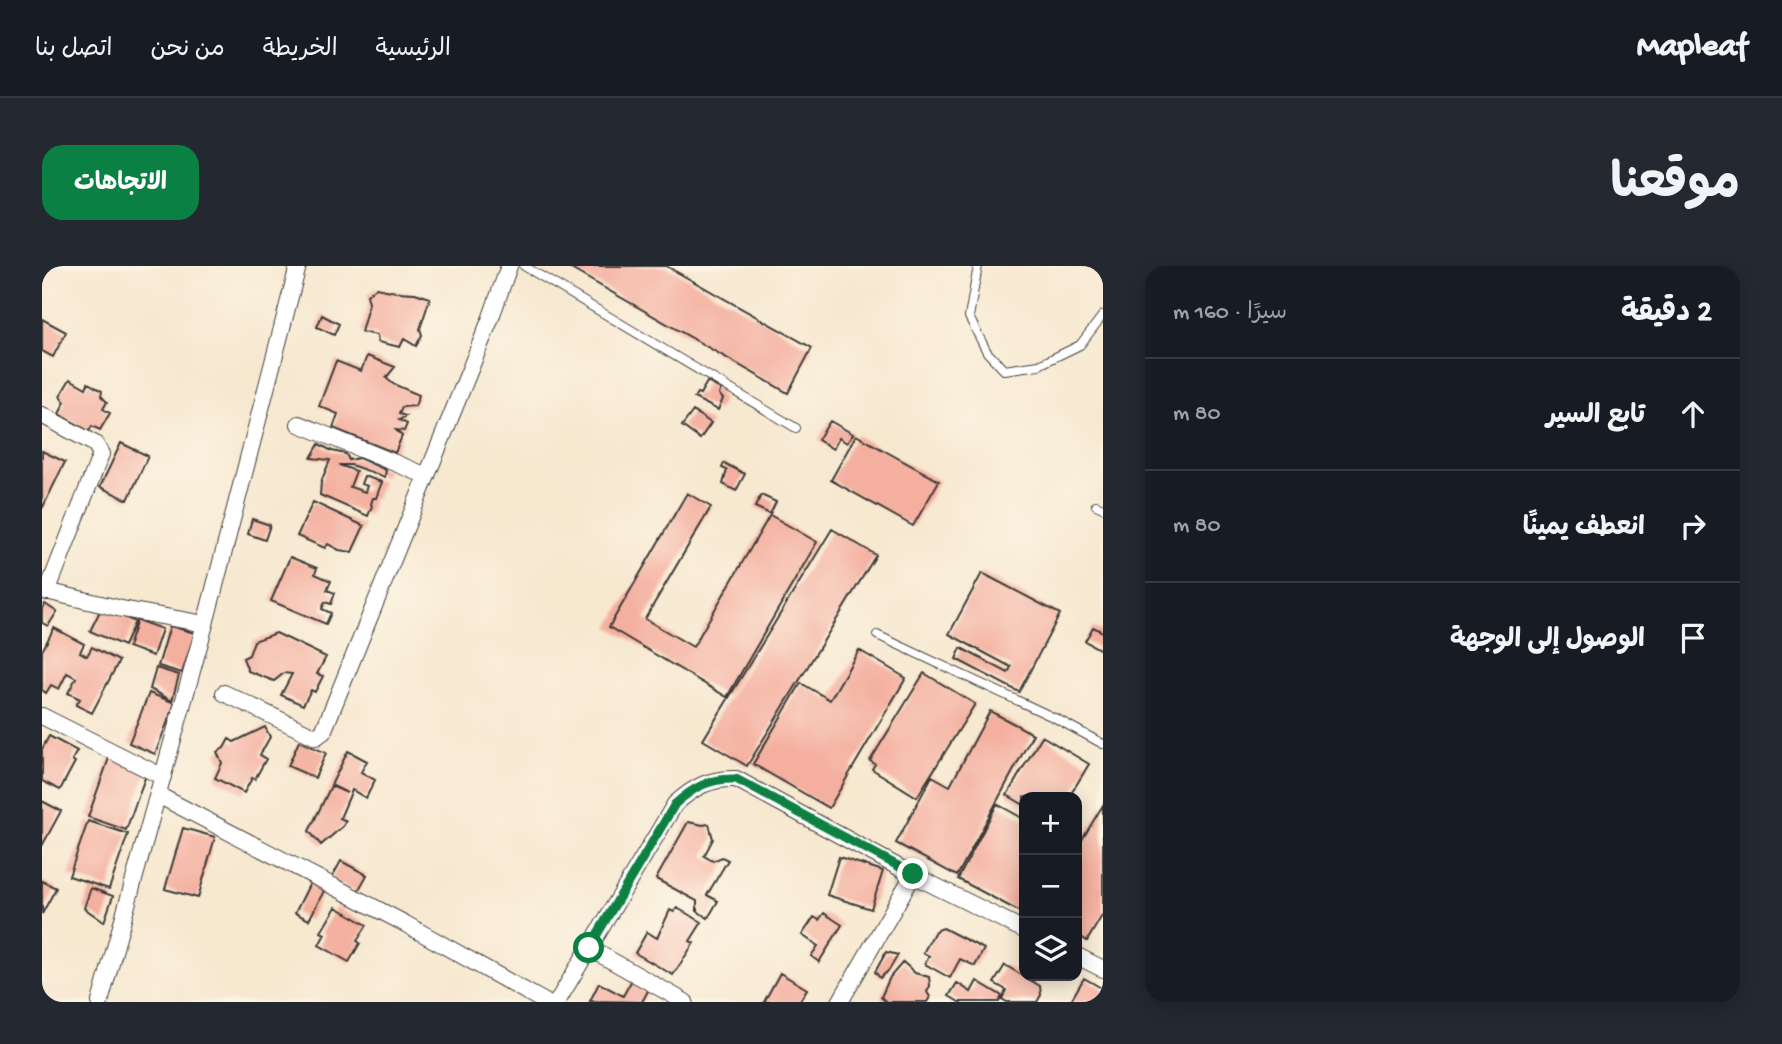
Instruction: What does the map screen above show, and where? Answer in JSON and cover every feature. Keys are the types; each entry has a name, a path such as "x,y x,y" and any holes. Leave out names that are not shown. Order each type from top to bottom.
{"street":[{"path":"100,1002 205,624 298,266"},
{"path":"224,694 316,737 323,732 490,320 509,266"},
{"path":"42,415 96,444 101,454 45,591 205,624"},
{"path":"299,424 427,476"},
{"path":"42,716 163,777"},
{"path":"557,1002 675,804 691,790 720,779 736,779 1019,927"},
{"path":"158,795 402,922 545,1002"},
{"path":"840,1002 913,874"},
{"path":"589,948 685,1002"},
{"path":"1082,958 1103,969"}],"lane":[{"path":"524,266 796,428"},
{"path":"978,266 969,317 987,352 1004,370 1039,365 1080,345 1103,315"},
{"path":"877,635 1057,719 1103,744"}],"building":[{"path":"566,266 666,266 812,348 788,393"},
{"path":"376,288 415,293 430,298 420,329 422,335 416,346 404,339 400,347 378,342 377,335 361,332 369,303 367,295"},
{"path":"322,315 339,324 334,335 317,327"},
{"path":"42,319 66,332 53,357 42,351"},
{"path":"367,356 395,367 386,378 393,384 419,395 415,406 402,407 399,414 406,416 399,420 407,424 404,431 396,430 402,436 395,453 333,428 338,414 319,406 336,361 361,371"},
{"path":"70,379 86,388 88,383 102,391 101,396 107,402 103,409 110,413 100,430 92,426 89,431 59,414 65,402 60,396"},
{"path":"707,382 721,389 719,394 723,399 718,410 694,398 697,393 700,394"},
{"path":"693,411 711,423 700,439 682,426"},
{"path":"830,421 853,434 847,443 839,438 833,449 818,440"},
{"path":"856,435 939,481 913,526 831,480"},
{"path":"121,443 148,456 128,500 100,487"},
{"path":"319,444 346,454 349,460 359,458 386,470 385,477 351,465 339,465 356,471 350,487 365,492 367,486 361,484 364,476 382,482 376,498 373,498 368,516 320,495 321,482 330,460 311,458"},
{"path":"42,451 65,462 42,509"},
{"path":"724,463 745,474 736,491 723,484 727,470 722,468"},
{"path":"687,493 711,507 645,619 693,647 770,515 817,542 727,697 609,627"},
{"path":"761,495 776,502 770,514 755,507"},
{"path":"313,502 364,526 352,552 339,550 328,544 325,548 297,536"},
{"path":"252,519 270,525 265,540 248,534"},
{"path":"832,529 876,555 747,766 703,740"},
{"path":"290,557 317,568 315,574 331,581 327,590 335,593 331,604 325,602 322,609 331,613 326,624 271,601"},
{"path":"982,573 1060,614 1019,692 956,659 961,648 1008,673 1011,667 949,634"},
{"path":"45,604 57,612 48,626 42,623 42,608"},
{"path":"102,607 135,622 124,646 90,631"},
{"path":"137,620 162,629 153,656 128,647"},
{"path":"170,626 195,633 182,673 158,666"},
{"path":"1093,627 1103,632 1103,651 1085,641"},
{"path":"54,628 84,644 80,652 87,656 92,647 119,661 92,713 76,705 80,699 68,693 76,678 67,673 59,689 51,685 46,693 42,690 42,651"},
{"path":"276,633 326,657 317,674 323,676 315,692 311,690 303,705 281,695 292,674 284,673 274,681 248,671 243,658 249,655 254,641"},
{"path":"859,650 906,678 829,808 753,764 801,683 830,700"},
{"path":"156,668 179,675 172,701 150,689"},
{"path":"924,673 975,704 917,797 872,769 875,764 870,761"},
{"path":"149,693 175,703 155,754 129,743"},
{"path":"990,711 1033,734 957,876 896,843 932,776 950,786"},
{"path":"265,727 270,737 260,755 266,759 244,793 215,778 222,763 217,752 224,748 229,739 234,742"},
{"path":"49,736 77,751 72,760 75,762 60,790 42,781 42,749"},
{"path":"1042,736 1089,764 1072,792 1019,792 1019,802 1007,795"},
{"path":"299,741 326,753 315,778 288,766"},
{"path":"348,751 367,761 361,772 375,780 366,798 352,790 340,818 346,821 321,845 309,831 331,786 347,793 331,785"},
{"path":"109,758 147,772 126,830 88,817"},
{"path":"42,801 61,811 42,846"},
{"path":"997,804 1019,816 1019,911 958,879"},
{"path":"1103,805 1103,914 1087,941 1082,938 1082,840"},
{"path":"88,821 128,834 109,889 69,876"},
{"path":"688,822 709,824 713,839 704,856 713,861 722,857 728,860 707,895 718,901 708,918 697,911 697,901 656,879"},
{"path":"183,828 215,837 198,898 165,889"},
{"path":"839,857 883,871 871,909 827,895"},
{"path":"341,861 367,875 357,893 331,879"},
{"path":"313,877 327,885 309,920 295,913"},
{"path":"42,881 56,888 42,914"},
{"path":"91,888 113,896 104,922 84,908"},
{"path":"336,907 367,925 349,962 319,945 325,934 321,932"},
{"path":"677,908 702,922 690,941 694,943 673,975 635,953 647,932 657,938 670,910 674,912"},
{"path":"824,913 842,925 819,962 811,956 818,946 802,935 814,917 819,920"},
{"path":"943,928 984,949 975,966 960,959 950,978 925,964 929,956 923,953 935,931"},
{"path":"886,952 898,955 889,970 880,978 875,972"},
{"path":"903,962 915,973 929,977 930,986 927,992 930,997 927,1002 886,1002 881,997 890,977"},
{"path":"1005,965 1019,973 1019,981 1032,981 1040,986 1041,995 1037,1002 1007,1002 1002,999 1006,990 994,983"},
{"path":"780,973 807,989 799,1002 764,1002"},
{"path":"633,978 650,987 642,1002 590,1001 599,983 623,996"},
{"path":"1084,978 1103,989 1103,1002 1070,1002"},
{"path":"977,981 1002,996 999,1002 959,1002 949,996 957,983 971,992"}],"route":[{"path":"589,948 675,804 691,790 720,779 736,779 913,874"}]}
